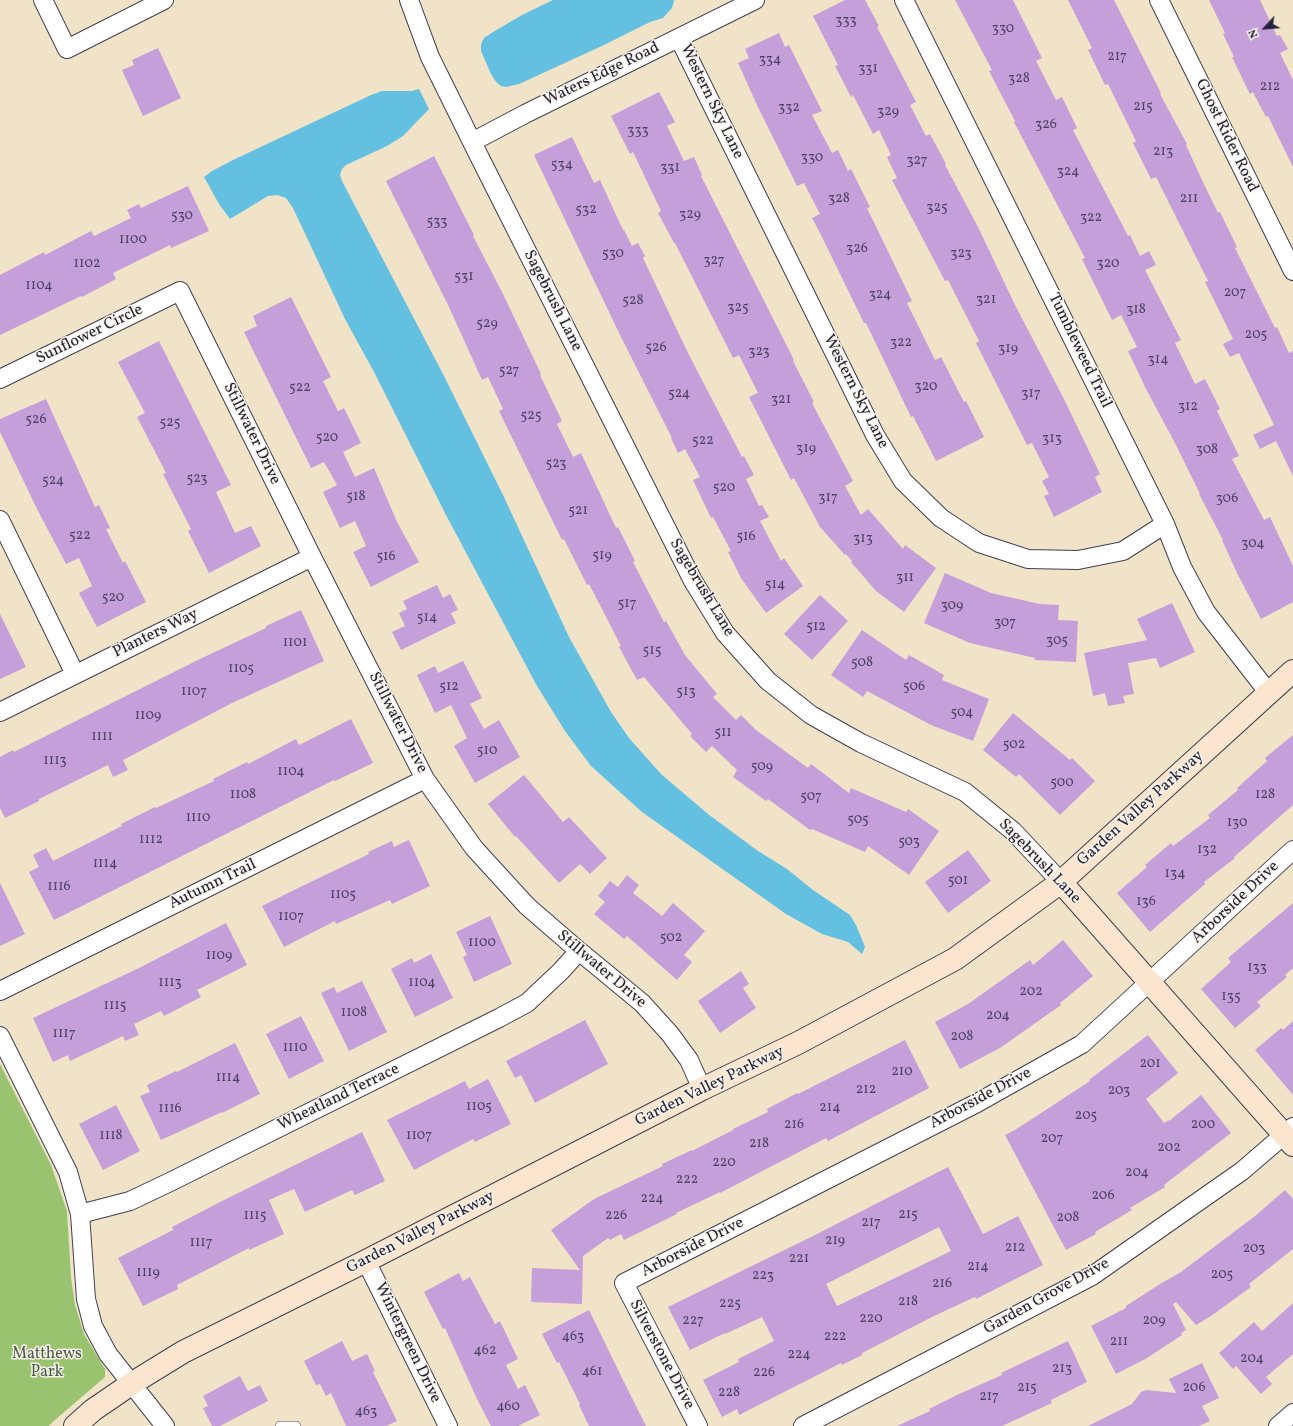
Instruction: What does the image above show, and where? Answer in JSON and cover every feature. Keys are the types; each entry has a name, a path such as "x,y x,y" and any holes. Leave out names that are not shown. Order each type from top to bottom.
{"street":[{"path":"43,0 67,49 164,0"},
{"name":"Sagebrush Lane","path":"409,0 430,57 472,142 694,581 726,633 768,681 811,715 861,743 965,792 1013,831 1061,882 1149,982 1290,1136"},
{"name":"Waters Edge Road","path":"472,142 525,114 755,0"},
{"name":"Tumbleweed Trail","path":"904,0 1165,524 1182,567 1206,612 1268,692"},
{"name":"Ghost Rider Road","path":"1159,0 1293,271"},
{"name":"Western Sky Lane","path":"679,38 876,435 903,481 941,518 979,543 1028,559 1078,560 1123,551 1165,524"},
{"name":"Sunflower Circle","path":"0,379 180,291"},
{"name":"Stillwater Drive","path":"180,291 312,557 426,779 474,848 527,906 642,1003 670,1034 689,1060 702,1089"},
{"path":"0,520 75,674"},
{"name":"Planters Way","path":"0,712 312,557"},
{"name":"Garden Valley Parkway","path":"75,1426 93,1410 182,1352 366,1261 702,1089 798,1043 955,959 1061,882 1268,692 1293,671"},
{"name":"Autumn Trail","path":"0,991 426,779"},
{"name":"Arborside Drive","path":"624,1283 970,1107 1082,1044 1293,850"},
{"name":"Wheatland Terrace","path":"80,1214 130,1200 172,1181 499,1018 527,1003 561,972 579,951"},
{"path":"0,1036 68,1172 80,1214 86,1299 93,1326 108,1354 165,1426"},
{"name":"Garden Grove Drive","path":"803,1426 1092,1276 1290,1136"},
{"name":"Wintergreen Drive","path":"366,1261 448,1426"},
{"name":"Silverstone Drive","path":"624,1283 698,1426"},
{"path":"1278,1426 1293,1413"}],"lane":[{"path":"280,1426 296,1426"}],"green space":[{"name":"Matthews Park","path":"0,1064 51,1165 67,1211 71,1277 75,1305 84,1334 105,1369 105,1377 48,1426 0,1426"}],"water":[{"path":"553,0 674,1 672,8 663,18 650,22 519,84 506,87 501,86 496,82 491,74 481,51 481,44 484,38 522,15"},
{"path":"419,89 429,109 403,136 387,146 346,165 342,169 340,175 444,376 503,495 569,637 611,712 629,738 661,774 708,814 850,915 865,947 862,954 848,942 822,934 786,914 642,812 591,766 565,731 537,686 446,515 374,372 345,319 293,208 286,198 277,195 268,196 230,219 219,204 204,177 233,160 371,95 382,91 412,91"}],"building":[{"path":"845,0 865,0 879,26 877,27 916,102 910,105 926,136 930,134 946,164 945,165 978,227 1015,305 1064,399 1100,474 1095,477 1102,492 1054,517 1044,496 1049,494 1042,481 1049,477 1032,443 1027,445 976,343 979,341 948,280 945,281 892,180 897,178 887,157 891,155 879,130 873,134 853,95 851,97 835,66 838,65 813,16"},
{"path":"955,0 1013,0 1042,58 1036,61 1056,100 1062,97 1077,128 1073,130 1128,236 1130,235 1140,256 1149,251 1156,265 1145,270 1181,340 1175,343 1195,384 1205,379 1220,409 1217,411 1239,456 1232,459 1264,520 1270,517 1293,566 1293,602 1261,619 1237,573 1223,540 1176,445 1146,389 1128,351 1137,347 1121,315 1112,320 1082,259 1085,258 1014,122 1015,121 989,71 992,70"},
{"path":"1068,0 1114,0 1161,93 1160,94 1187,144 1186,145 1202,180 1218,213 1220,212 1237,247 1235,248 1275,328 1277,327 1289,353 1293,351 1293,476 1276,441 1260,449 1253,435 1274,425 1239,353 1230,357 1223,344 1233,339 1205,282 1208,281 1156,177 1151,179 1133,143 1136,141 1108,84 1105,85 1088,50 1092,48"},
{"path":"1209,0 1260,0 1277,36 1280,35 1288,49 1280,53 1293,80 1293,167 1268,116 1266,117 1253,92 1250,94 1232,57 1234,57 1223,34 1225,33"},
{"path":"779,33 785,47 789,45 822,111 812,115 832,153 838,150 848,171 851,169 870,207 867,208 912,301 907,303 935,360 941,357 984,437 936,461 913,416 911,417 866,323 864,323 812,218 820,214 804,183 797,186 738,63 749,58 745,49"},
{"path":"158,48 181,98 143,116 122,70 134,65 132,60"},
{"path":"659,92 675,122 667,126 684,161 694,157 702,175 701,176 794,360 793,361 814,402 812,403 853,481 845,486 861,515 868,509 903,549 905,545 936,568 904,612 876,591 846,554 845,555 820,527 794,478 791,480 749,397 758,393 739,355 733,358 675,243 658,213 661,211 633,152 630,154 611,116"},
{"path":"572,137 594,183 600,180 632,246 638,243 645,256 643,258 688,353 742,457 744,456 754,475 746,479 759,506 762,505 769,517 760,521 781,561 784,558 803,586 766,613 741,578 728,552 731,551 713,517 711,518 693,480 700,477 685,449 678,453 534,155"},
{"path":"434,156 541,374 540,375 562,421 557,424 573,457 581,453 616,528 618,527 635,561 633,562 664,622 666,621 685,655 717,694 713,697 736,720 741,715 756,730 808,768 811,764 849,793 851,788 906,812 908,809 939,831 909,875 868,846 865,852 812,829 810,830 768,799 766,801 733,777 737,770 712,746 706,752 690,736 692,734 644,677 637,680 619,647 621,646 589,584 587,585 564,539 562,540 499,411 503,409 488,377 482,380 449,307 386,181"},
{"path":"188,186 209,231 171,248 170,245 113,273 116,279 82,297 81,296 0,335 0,275 44,252 45,255 91,231 94,236 131,218 127,210 139,204 141,208"},
{"path":"291,297 331,377 323,381 338,411 344,408 361,443 343,452 355,477 374,468 397,522 419,562 371,587 353,552 366,546 355,521 340,528 323,492 337,485 324,462 311,468 244,332 257,326 253,316"},
{"path":"159,341 231,485 216,492 235,533 251,526 261,546 209,573 188,531 191,529 163,474 166,473 137,417 145,413 118,362"},
{"path":"46,399 95,507 99,505 110,528 106,529 123,563 125,561 146,602 97,627 79,593 92,586 79,558 66,564 37,509 0,432 0,419"},
{"path":"945,573 991,593 1040,604 1059,605 1058,620 1078,621 1076,662 1035,660 1035,658 970,643 924,623"},
{"path":"437,585 443,598 450,594 458,610 451,613 456,623 401,650 392,632 405,626 399,613 407,609 403,601"},
{"path":"820,595 848,621 812,660 784,634"},
{"path":"1172,603 1195,652 1160,668 1156,658 1128,663 1134,694 1123,696 1125,703 1108,706 1105,693 1093,696 1084,653 1147,640 1137,619"},
{"path":"301,610 324,661 232,703 123,760 128,770 113,777 108,765 39,799 39,801 5,818 0,808 0,757 13,750 14,752"},
{"path":"0,614 26,667 0,679"},
{"path":"862,630 906,660 909,655 944,675 942,680 989,699 973,741 931,725 867,691 863,697 831,675"},
{"path":"463,661 482,698 470,704 484,729 499,720 520,757 475,783 454,746 467,738 451,705 435,713 417,675 435,666 438,673"},
{"path":"1013,713 1070,760 1072,758 1095,781 1060,815 1019,774 1016,777 983,750"},
{"path":"351,719 373,763 335,781 334,780 54,920 29,872 39,867 33,855 46,848 53,861 122,826 121,824 214,781 213,779 247,762 248,764 296,739 299,745"},
{"path":"1293,735 1293,805 1234,857 1235,858 1204,882 1205,884 1150,932 1117,893 1147,867 1145,865 1171,843 1173,846 1210,818 1208,815 1238,790 1237,788 1267,761 1265,758"},
{"path":"524,775 563,822 569,817 607,858 590,874 580,864 559,883 516,836 515,837 488,804"},
{"path":"409,840 430,886 392,904 390,900 336,924 335,921 284,947 262,906 369,854 368,852 392,841 394,847"},
{"path":"968,850 991,881 948,913 925,882"},
{"path":"627,875 639,885 633,893 662,916 673,903 705,931 684,955 692,962 677,980 627,936 624,939 594,914 605,902 598,896 610,881 618,887"},
{"path":"0,883 25,934 0,946"},
{"path":"1293,903 1293,968 1285,975 1287,977 1257,1002 1261,1006 1235,1028 1201,989 1231,962 1228,958"},
{"path":"490,916 512,964 474,982 463,957 467,955 456,932"},
{"path":"226,923 247,965 197,990 201,997 164,1016 161,1011 134,1024 139,1035 125,1041 123,1036 70,1061 68,1055 53,1062 33,1018 139,968"},
{"path":"1063,940 1093,976 1060,1003 1061,1005 1000,1048 960,1069 935,1022 968,1004 1030,960 1033,965"},
{"path":"431,954 453,998 415,1017 391,969 412,958 414,963"},
{"path":"741,971 749,984 743,988 756,1008 720,1033 698,1001"},
{"path":"362,981 387,1032 349,1051 321,993 334,987 337,993"},
{"path":"301,1016 324,1061 289,1079 266,1034"},
{"path":"585,1020 608,1064 535,1103 521,1075 515,1078 506,1061"},
{"path":"1293,1021 1293,1095 1255,1050 1281,1028 1283,1030"},
{"path":"1148,1035 1178,1073 1146,1099 1164,1123 1169,1121 1201,1095 1231,1133 1164,1185 1165,1187 1130,1208 1132,1210 1095,1232 1096,1234 1066,1250 1005,1135 1090,1081 1089,1080"},
{"path":"905,1040 929,1088 828,1141 826,1138 720,1193 676,1213 677,1214 624,1240 621,1234 610,1240 608,1238 583,1256 582,1304 531,1302 532,1268 580,1270 551,1230 594,1199 663,1166 662,1164 692,1151 768,1112 767,1109 797,1093 798,1094"},
{"path":"235,1043 260,1094 222,1113 161,1140 140,1096 150,1092 147,1085"},
{"path":"488,1079 511,1124 475,1142 473,1139 414,1170 387,1120 465,1081 469,1089"},
{"path":"116,1105 140,1151 103,1170 79,1124"},
{"path":"362,1132 385,1181 355,1195 352,1190 305,1212 294,1189 269,1200 284,1234 249,1250 249,1248 177,1285 178,1289 143,1306 118,1258 173,1230 172,1227 226,1199"},
{"path":"948,1167 983,1234 1018,1216 1043,1265 976,1299 975,1297 934,1316 862,1353 862,1355 842,1365 841,1363 739,1415 737,1409 722,1417 703,1380 739,1362 738,1359 774,1341 762,1317 690,1350 668,1307 811,1237","holes":["939,1227 951,1251 837,1306 826,1284"]},
{"path":"1285,1190 1293,1199 1293,1249 1249,1284 1251,1287 1196,1325 1176,1302 1173,1304 1186,1330 1181,1333 1182,1335 1147,1358 1116,1374 1091,1326 1126,1308 1126,1306 1181,1272 1255,1216"},
{"path":"459,1273 463,1281 470,1277 495,1324 500,1321 518,1359 506,1365 518,1389 525,1385 540,1415 518,1426 491,1426 477,1399 445,1328 443,1329 424,1292"},
{"path":"1293,1303 1293,1354 1266,1377 1272,1384 1261,1394 1236,1366 1233,1369 1219,1353 1254,1322 1262,1331"},
{"path":"589,1310 646,1426 589,1426 559,1362 557,1363 542,1334"},
{"path":"342,1341 352,1361 367,1354 375,1371 373,1372 397,1421 386,1426 346,1426 331,1393 326,1396 320,1384 316,1385 304,1361"},
{"path":"1068,1341 1087,1382 1051,1400 1052,1403 1002,1426 897,1426 930,1411 929,1409 1002,1375 1001,1373"},
{"path":"1202,1363 1219,1398 1202,1406 1210,1421 1199,1426 1088,1426 1132,1404 1141,1392 1146,1390 1176,1393 1169,1379"},
{"path":"240,1376 248,1391 260,1385 268,1401 220,1426 212,1426 203,1408 208,1406 203,1396"}]}
